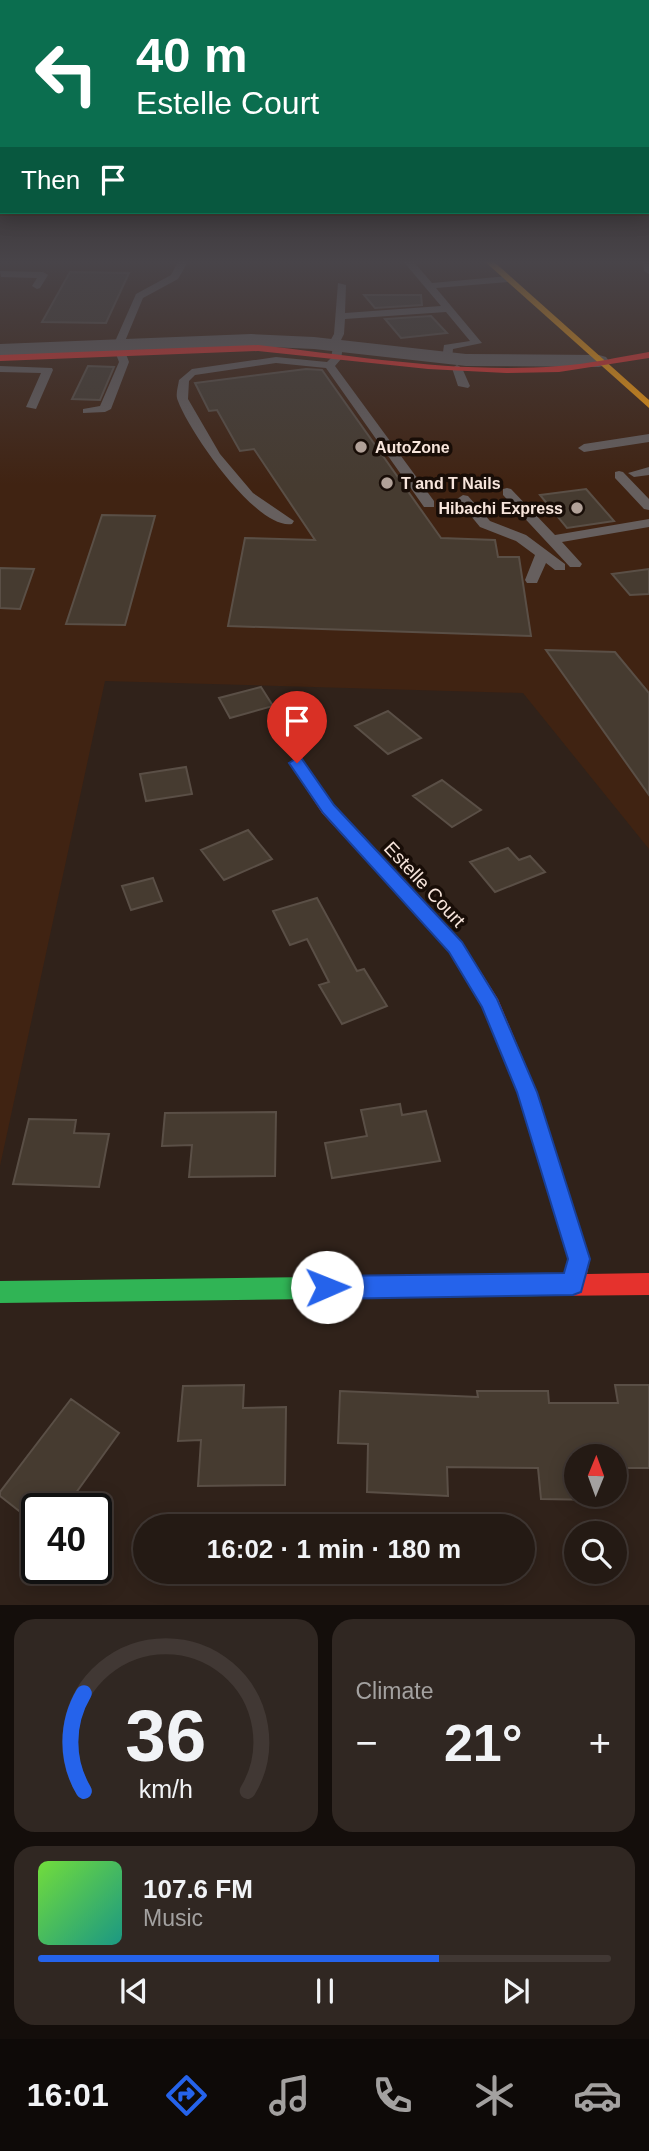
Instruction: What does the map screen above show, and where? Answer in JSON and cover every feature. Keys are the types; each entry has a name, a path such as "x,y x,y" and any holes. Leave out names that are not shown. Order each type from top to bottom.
{"street":[{"path":"569,335 648,403"},
{"path":"0,358 251,340 334,355 452,363 598,361 649,355"},
{"path":"0,350 118,349"},
{"name":"Estelle Court","path":"297,763 328,809 456,947 491,1004 527,1092 579,1259 573,1284"},
{"path":"0,1292 649,1284"}],"lane":[{"path":"87,411 105,409 122,373 124,362 118,349 124,335"},
{"path":"338,335 334,342 334,355 429,504"},
{"path":"464,386 447,347 477,343 470,335"},
{"path":"185,346 192,372"},
{"path":"287,521 248,496 215,456 182,399 184,380 192,372 334,355"},
{"path":"0,369 48,370 32,407"},
{"path":"583,448 649,438"},
{"path":"634,473 649,471"},
{"path":"619,475 649,506"},
{"path":"508,492 575,564"},
{"path":"463,499 485,524 521,538 560,567"},
{"path":"552,540 649,523"},
{"path":"532,580 542,554"}],"shaded area":[{"path":"0,335 649,335 649,849 523,693 105,681 0,1166"}],"building":[{"path":"398,335 430,335 401,338"},
{"path":"88,366 114,367 100,400 72,399"},
{"path":"306,369 322,370 441,538 495,540 498,557 519,557 531,636 228,626 245,538 315,540 254,449 240,451 217,410 209,411 195,383"},
{"name":"Hibachi Express","path":"586,489 614,521 567,528 540,495"},
{"path":"102,515 155,516 125,625 66,624"},
{"path":"0,568 34,569 20,609 0,608"},
{"path":"649,569 649,594 630,595 612,574"},
{"path":"546,650 615,652 649,693 649,795"},
{"path":"261,687 273,706 230,718 219,698"},
{"path":"388,711 421,738 388,754 355,726"},
{"path":"186,767 192,794 146,801 140,774"},
{"path":"442,780 481,810 452,827 413,796"},
{"path":"248,830 272,859 224,880 201,850"},
{"path":"508,848 519,860 530,856 545,872 495,892 470,862"},
{"path":"153,878 162,901 131,910 122,886"},
{"path":"317,898 357,971 364,969 387,1006 342,1024 319,985 329,982 307,939 290,945 273,911"},
{"path":"400,1104 402,1115 426,1111 440,1161 332,1178 325,1143 367,1136 361,1110"},
{"path":"276,1112 275,1176 189,1177 192,1145 162,1146 165,1113"},
{"path":"29,1119 76,1120 74,1133 109,1134 99,1187 13,1184"},
{"path":"244,1385 243,1408 286,1407 285,1485 198,1486 201,1440 178,1441 183,1386"},
{"path":"615,1385 649,1385 649,1468 627,1468 627,1444 564,1444 564,1499 541,1499 538,1468 447,1467 448,1496 367,1492 368,1444 338,1443 340,1391 478,1397 477,1391 548,1391 549,1403 618,1403"},
{"path":"71,1399 119,1433 76,1493 21,1493 21,1512 0,1496 0,1492"}],"traffic: fast":[{"path":"0,1292 542,1285"}],"traffic: slow":[{"path":"571,335 649,405"}],"traffic: jam":[{"path":"0,358 258,348 428,366 506,370 559,369 649,355"},
{"path":"297,763 328,809 456,947 491,1004 527,1092 579,1259 573,1284"},
{"path":"542,1285 649,1284"}],"place":[{"name":"AutoZone","path":"361,447"},
{"name":"T and T Nails","path":"387,483"},
{"name":"Hibachi Express","path":"577,508"}],"route":[{"path":"297,763 328,809 456,947 491,1004 527,1092 579,1259 573,1284 327,1287"}]}
